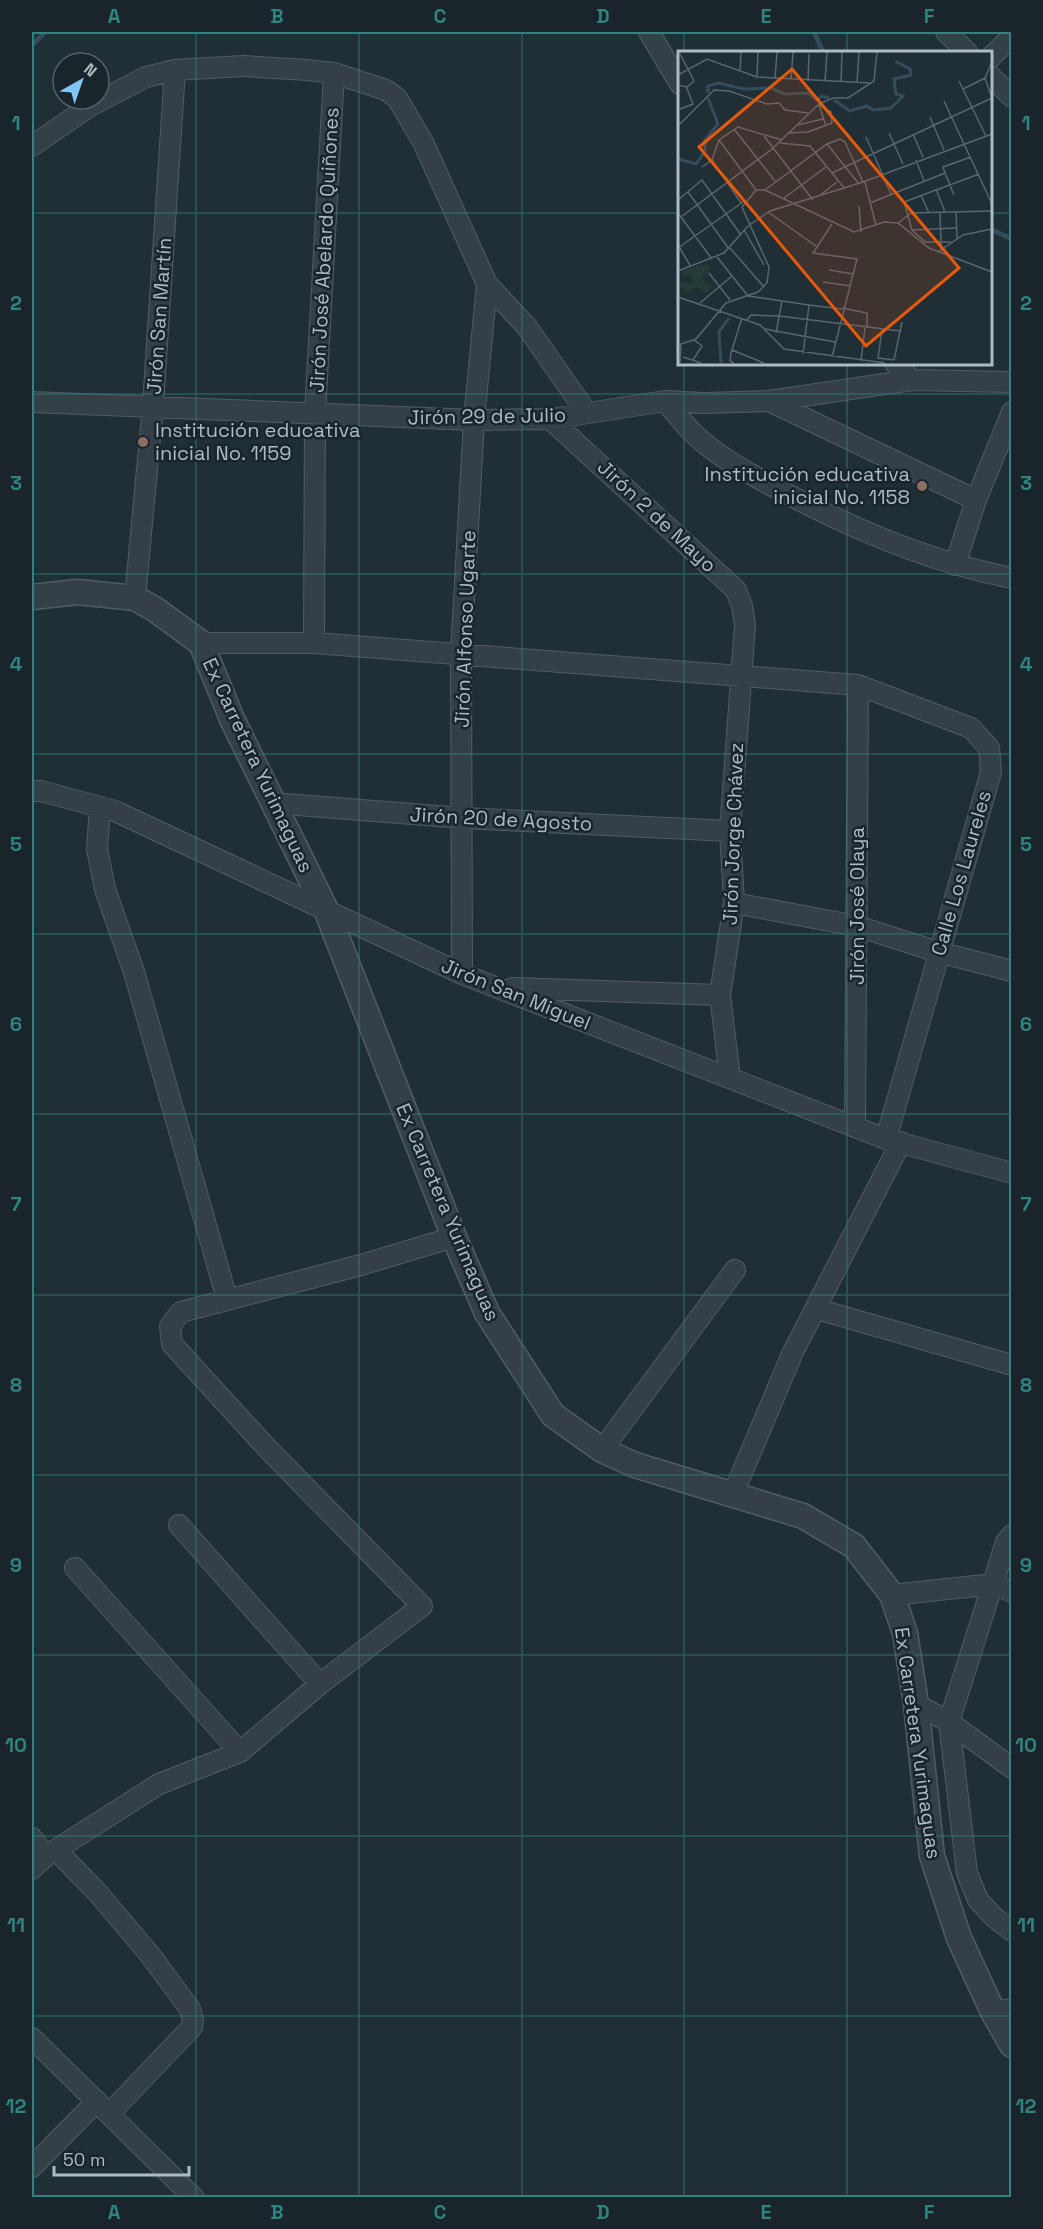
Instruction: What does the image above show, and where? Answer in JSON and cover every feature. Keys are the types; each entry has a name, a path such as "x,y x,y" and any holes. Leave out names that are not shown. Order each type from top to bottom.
{"street":[{"path":"649,32 678,81"},
{"path":"946,32 966,51"},
{"path":"992,56 1011,36"},
{"path":"32,146 90,105 146,77 176,69 243,66 334,73 386,90 397,98 423,142 487,284 527,327 586,412"},
{"name":"Jirón San Martín","path":"135,598 153,405 176,69"},
{"name":"Jirón José Abelardo Quiñones","path":"314,643 315,414 334,73"},
{"path":"992,78 1011,97"},
{"name":"Jirón Alfonso Ugarte","path":"462,974 461,654 474,420 487,284"},
{"path":"897,364 912,380"},
{"name":"Jirón 29 de Julio","path":"32,402 153,405 474,420 550,419 665,401 703,403 769,401 912,380 1011,381"},
{"path":"665,401 696,436 743,469 801,502 859,529 955,565 1011,578"},
{"path":"769,401 976,500"},
{"path":"955,565 976,500 1011,412"},
{"name":"Jirón 2 de Mayo","path":"550,419 736,590 742,606 745,625"},
{"name":"Ex Carretera Yurimaguas","path":"32,597 78,592 135,598 156,610 201,643 232,719 327,912 454,1237 487,1313 553,1415 602,1450 635,1466 803,1516 854,1546 892,1595 905,1633 916,1704 932,1856 959,1938 1002,2011 1011,2044"},
{"name":"Jirón Jorge Chávez","path":"730,1078 720,995 734,903 730,831 745,625"},
{"path":"201,643 314,643 858,685"},
{"name":"Jirón José Olaya","path":"855,1127 858,685"},
{"name":"Calle Los Laureles","path":"733,1494 793,1352 817,1309 893,1140 938,952 991,772 988,748 971,728 858,685"},
{"name":"Jirón San Miguel","path":"32,791 41,791 116,812 462,974 855,1127 1011,1173"},
{"name":"Jirón 20 de Agosto","path":"272,803 463,818 730,831"},
{"path":"100,807 97,849 105,890 134,972 227,1299"},
{"path":"734,903 857,926 938,952 1011,971"},
{"path":"496,987 720,995"},
{"path":"32,1869 51,1853 159,1784 240,1752 320,1684 422,1606 267,1448 172,1344 170,1326 181,1312 362,1265 454,1237"},
{"path":"602,1450 735,1270"},
{"path":"817,1309 1010,1359"},
{"path":"179,1525 320,1684"},
{"path":"1011,1535 1006,1542 1003,1588 950,1722 967,1873 978,1900 1011,1931"},
{"path":"75,1568 240,1752"},
{"path":"892,1595 1003,1588"},
{"path":"916,1704 950,1722 1011,1768"},
{"path":"32,1838 96,1891 151,1956 190,2009 193,2020 192,2027 104,2107 32,2167"},
{"path":"32,2038 194,2198"}],"waterway":[{"path":"32,45 45,32"},
{"path":"814,32 823,51"},
{"path":"992,230 1012,239"}],"place":[{"name":"Institución educativa inicial No. 1159","path":"143,442"},
{"name":"Institución educativa inicial No. 1158","path":"922,486"}]}
